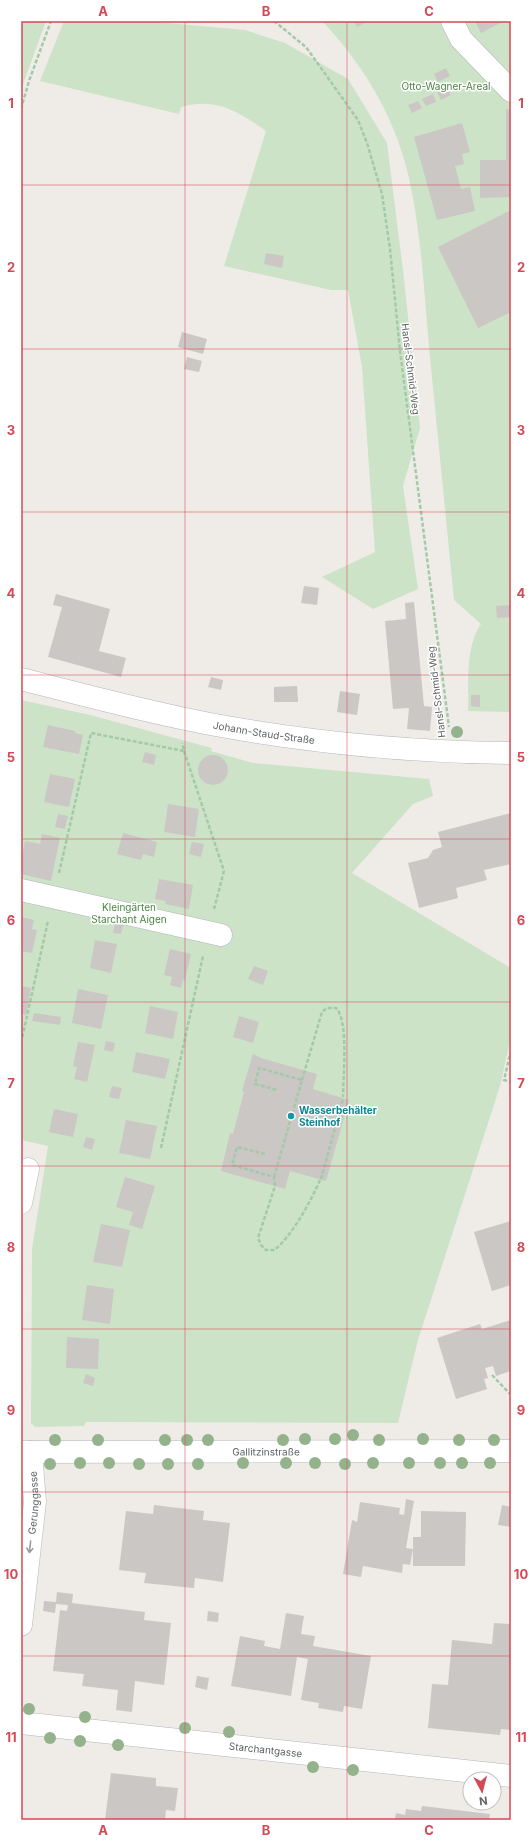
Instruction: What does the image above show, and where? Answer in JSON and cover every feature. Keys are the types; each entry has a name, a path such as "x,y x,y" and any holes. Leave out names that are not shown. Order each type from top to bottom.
{"street":[{"path":"452,21 461,38 511,92"},
{"name":"Johann-Staud-Straße","path":"21,679 114,703 250,731 407,750 511,753"},
{"path":"21,890 221,935"},
{"path":"21,1203 28,1170"},
{"name":"Gallitzinstraße","path":"26,1452 511,1451"},
{"name":"Gerunggasse","path":"21,1625 35,1502 26,1452"},
{"name":"Starchantgasse","path":"21,1724 511,1776"}],"path":[{"path":"21,109 29,81 51,21"},
{"name":"Hansl-Schmid-Weg","path":"274,21 306,47 358,120 367,143 382,194 390,249 400,351 443,674 451,752"},
{"path":"21,1043 91,733 184,751 182,741"},
{"path":"327,1008 336,1008 341,1014 343,1028 343,1098 320,1179 304,1213 277,1248 270,1250 262,1247 258,1238 275,1186 274,1177 302,1080 322,1012 327,1008"},
{"path":"511,1050 504,1080 511,1082"},
{"path":"277,1090 255,1084 259,1068 302,1080"},
{"path":"265,1154 237,1147 232,1165 274,1177"},
{"path":"492,1375 511,1395"}],"green space":[{"path":"21,21 46,21 21,90"},
{"path":"64,21 146,21 245,30 285,43 348,79 387,143 403,270 420,428 403,486 418,589 373,609 322,577 375,552 362,367 348,290 331,290 224,266 266,131 246,117 215,105 193,104 181,107 179,114 40,81"},
{"name":"Otto-Wagner-Areal","path":"322,21 511,21 511,712 468,711 470,655 472,644 481,624 454,600 422,264 416,216 407,170 393,129 374,90 350,54"},
{"name":"Kleingärten Starchant Aigen","path":"21,700 90,715 212,748 211,751 253,763 429,779 433,796 413,804 352,873 511,968 511,1037 500,1086 418,1340 398,1423 86,1422 84,1426 35,1427 31,1423 32,1249 48,1146 21,1140"}],"building":[{"path":"354,21 369,21 357,27"},
{"path":"475,21 504,21 481,33"},
{"path":"446,68 450,76 438,82 434,74"},
{"path":"447,87 451,95 441,100 437,92"},
{"path":"433,94 436,102 426,106 422,99"},
{"path":"418,101 422,108 412,113 408,105"},
{"path":"506,109 511,110 511,197 480,198 480,160 506,160"},
{"path":"462,123 470,152 462,154 464,164 455,166 461,189 470,187 475,211 437,220 414,137"},
{"path":"511,210 511,312 478,328 438,247"},
{"path":"266,253 284,256 282,268 264,264"},
{"path":"182,332 207,339 203,354 178,347"},
{"path":"187,357 202,361 199,372 184,369"},
{"path":"304,586 319,588 317,605 301,603"},
{"path":"56,594 110,609 99,651 126,658 121,677 48,657 62,607 53,605"},
{"path":"414,602 424,706 432,707 430,731 407,729 409,708 393,709 385,621 406,619 405,603"},
{"path":"511,605 511,617 497,618 496,606"},
{"path":"211,677 223,680 221,690 208,687"},
{"path":"297,686 298,702 274,702 274,687"},
{"path":"340,691 360,694 357,715 337,712"},
{"path":"471,695 480,695 480,707 471,706"},
{"path":"48,725 75,731 75,733 83,735 79,754 43,747"},
{"path":"145,752 156,755 154,765 142,762"},
{"path":"213,755 224,759 228,770 224,781 213,785 202,781 198,770 202,759"},
{"path":"50,774 75,779 69,807 44,802"},
{"path":"168,804 199,809 195,837 164,832"},
{"path":"511,813 511,864 484,870 487,880 456,888 458,898 419,908 408,863 428,858 433,850 442,847 438,832"},
{"path":"58,814 68,816 65,829 55,827"},
{"path":"123,833 157,842 154,857 143,854 141,860 117,854"},
{"path":"42,834 60,838 51,881 21,874 21,859 25,841 40,844"},
{"path":"192,842 204,844 201,857 189,854"},
{"path":"159,879 193,885 189,909 165,904 166,901 155,899"},
{"path":"21,917 34,920 32,929 37,930 32,953 21,951"},
{"path":"115,924 123,925 121,934 113,933"},
{"path":"95,940 117,944 111,973 90,968"},
{"path":"170,949 191,954 185,980 183,980 181,988 170,985 172,977 164,975"},
{"path":"254,966 268,971 263,985 248,979"},
{"path":"21,986 31,988 26,1015 21,1014"},
{"path":"78,989 108,995 101,1029 72,1023"},
{"path":"150,1006 178,1012 173,1039 145,1033"},
{"path":"34,1013 61,1017 60,1025 32,1021"},
{"path":"239,1016 259,1022 253,1043 233,1037"},
{"path":"106,1041 115,1043 113,1052 104,1050"},
{"path":"78,1042 95,1045 87,1082 74,1079 77,1067 73,1066"},
{"path":"136,1052 170,1059 165,1079 132,1072"},
{"name":"Wasserbehälter Steinhof","path":"253,1054 261,1058 317,1074 313,1089 349,1100 326,1181 290,1171 285,1189 221,1171 230,1133 233,1134 244,1092 242,1091"},
{"path":"112,1086 122,1088 119,1099 109,1097"},
{"path":"54,1109 78,1114 73,1137 49,1132"},
{"path":"126,1120 157,1126 150,1159 119,1153"},
{"path":"86,1137 95,1139 92,1150 83,1147"},
{"path":"125,1177 155,1186 142,1229 129,1225 133,1212 116,1207"},
{"path":"511,1221 511,1285 492,1291 474,1232"},
{"path":"101,1224 130,1230 122,1267 93,1262"},
{"path":"87,1285 114,1289 110,1324 82,1320"},
{"path":"511,1320 511,1371 496,1376 493,1366 485,1368 488,1378 484,1379 487,1389 456,1399 437,1338 480,1324 482,1329"},
{"path":"67,1337 99,1339 98,1369 66,1368"},
{"path":"86,1374 95,1378 93,1386 83,1383"},
{"path":"406,1499 414,1501 406,1548 413,1549 410,1565 403,1564 402,1573 363,1566 361,1577 343,1574 352,1520 357,1522 360,1502 400,1508 399,1514 404,1515"},
{"path":"154,1505 204,1511 203,1520 230,1523 223,1582 195,1578 194,1588 144,1583 146,1573 119,1570 126,1511 153,1514"},
{"path":"502,1505 511,1507 511,1527 498,1525"},
{"path":"421,1511 466,1512 465,1566 413,1566 413,1537 421,1537"},
{"path":"57,1592 73,1594 72,1603 145,1612 144,1620 171,1623 164,1685 135,1681 132,1712 116,1710 118,1690 82,1686 84,1674 53,1671 60,1610 67,1611 68,1605 56,1604 55,1613 43,1611 44,1601 56,1602"},
{"path":"208,1611 219,1613 218,1622 207,1621"},
{"path":"286,1613 304,1616 301,1634 315,1636 313,1646 371,1656 362,1709 344,1706 343,1712 318,1708 319,1703 301,1700 308,1659 297,1657 291,1696 231,1686 240,1636 265,1641 264,1646 280,1649"},
{"path":"494,1623 511,1624 511,1730 501,1729 500,1735 428,1728 432,1684 448,1685 452,1640 492,1644"},
{"path":"197,1676 209,1678 207,1690 195,1687"},
{"path":"111,1773 156,1778 156,1786 178,1788 175,1811 166,1810 165,1820 105,1820"},
{"path":"422,1806 490,1814 489,1820 395,1820 396,1813 405,1815 406,1809 421,1811"}],"place":[{"name":"Wasserbehälter Steinhof","path":"291,1116"}]}
